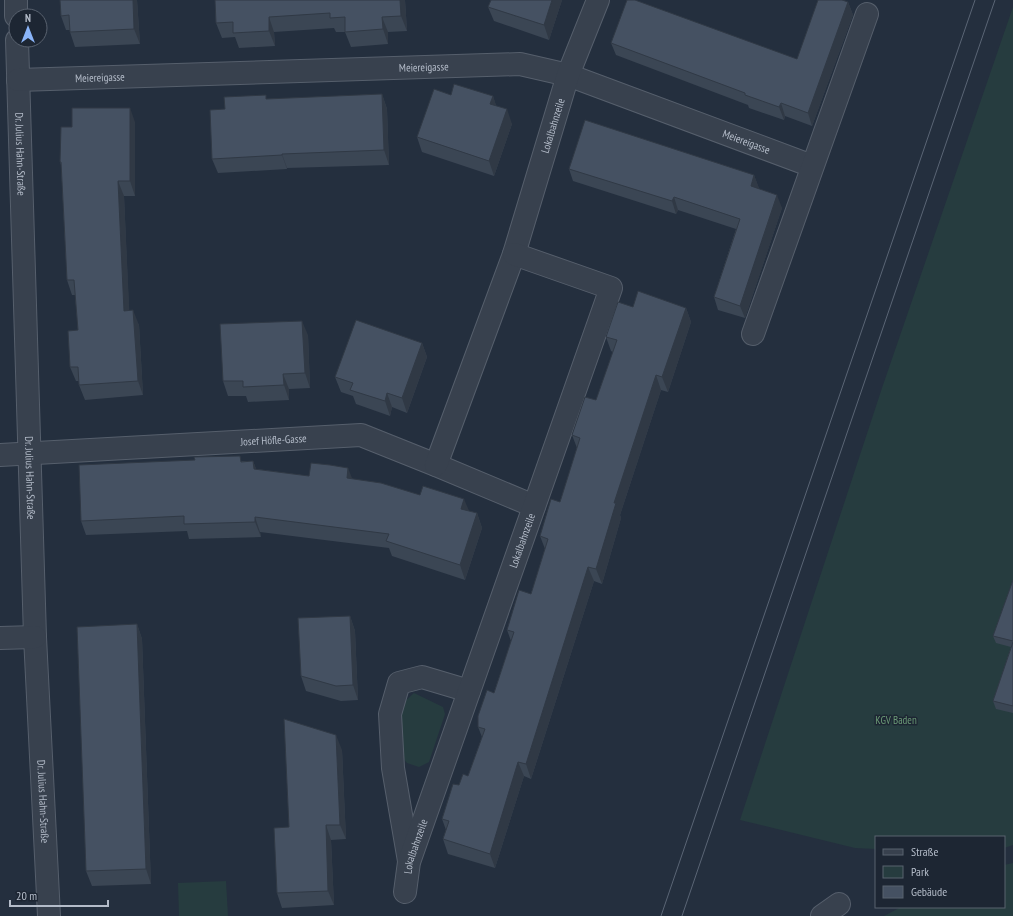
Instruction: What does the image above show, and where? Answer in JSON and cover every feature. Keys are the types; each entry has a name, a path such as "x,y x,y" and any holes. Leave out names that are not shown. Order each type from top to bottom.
{"street":[{"name":"Lokalbahnzeile","path":"436,465 514,254 568,75 598,0"},
{"path":"753,334 867,14"},
{"name":"Dr. Julius Hahn-Straße","path":"17,48 35,637 49,916"},
{"name":"Meiereigasse","path":"18,80 520,64 568,75 812,166"},
{"name":"Lokalbahnzeile","path":"405,892 409,862 611,288 514,254"},
{"name":"Josef Höfle-Gasse","path":"0,455 361,435 534,506"},
{"path":"0,638 35,637"},
{"path":"409,862 393,761 390,714 399,683 422,677 469,691"}],"green space":[{"name":"KGV Baden","path":"1013,7 1013,845 1005,848 1005,836 875,836 875,849 855,848 740,820 882,388"},
{"path":"414,693 443,707 445,714 429,762 419,767 407,763 400,755 398,737 403,703"},
{"path":"1013,863 1013,916 884,916 899,908 1005,908 1005,865"},
{"path":"226,881 228,916 179,916 178,883"}],"building":[{"path":"60,0 133,0 134,29 70,32 69,15 61,16"},
{"path":"215,0 400,0 401,16 382,17 383,29 345,32 345,17 330,18 330,13 269,17 269,31 233,33 233,22 216,23"},
{"path":"491,0 552,0 544,25 488,7"},
{"path":"627,0 635,0 797,59 818,0 842,0 848,2 808,113 781,103 779,107 745,95 745,93 611,43"},
{"path":"454,84 493,96 490,104 507,109 489,161 417,137 434,89 451,95"},
{"path":"382,94 384,150 282,154 212,159 210,110 225,109 224,97 266,95 266,99"},
{"path":"72,108 130,108 130,181 118,181 124,311 133,310 138,381 79,385 78,367 70,367 68,331 78,330 74,280 67,280 60,162 61,127 72,127"},
{"path":"585,120 754,175 751,186 777,195 740,306 714,297 740,219 674,197 672,201 569,169"},
{"path":"638,291 686,308 662,377 656,375 614,503 616,503 596,569 588,567 526,764 518,762 490,854 443,839 449,821 442,819 453,784 459,785 463,774 468,776 485,729 478,727 478,716 487,690 494,693 514,632 507,630 519,590 531,594 548,539 540,536 551,499 560,502 580,438 572,435 585,397 596,400 617,340 606,337 618,302 633,307"},
{"path":"356,320 422,343 402,398 387,393 385,401 350,390 353,383 335,377"},
{"path":"302,321 305,373 283,374 284,385 243,387 243,381 223,381 220,324"},
{"path":"240,456 241,462 253,461 254,469 309,476 311,463 330,465 348,468 347,478 381,483 420,495 423,486 464,499 461,509 477,513 460,565 386,541 389,534 255,517 255,522 184,524 184,516 81,521 79,465 195,460 194,457"},
{"path":"1013,580 1013,641 993,636"},
{"path":"350,616 353,685 336,686 301,676 298,618"},
{"path":"137,624 146,869 86,871 77,627"},
{"path":"1013,642 1013,706 993,701"},
{"path":"284,719 336,735 340,825 326,825 328,891 277,893 274,828 289,827"}],"tram line":[{"path":"661,916 975,0"},
{"path":"682,916 995,0"}]}
